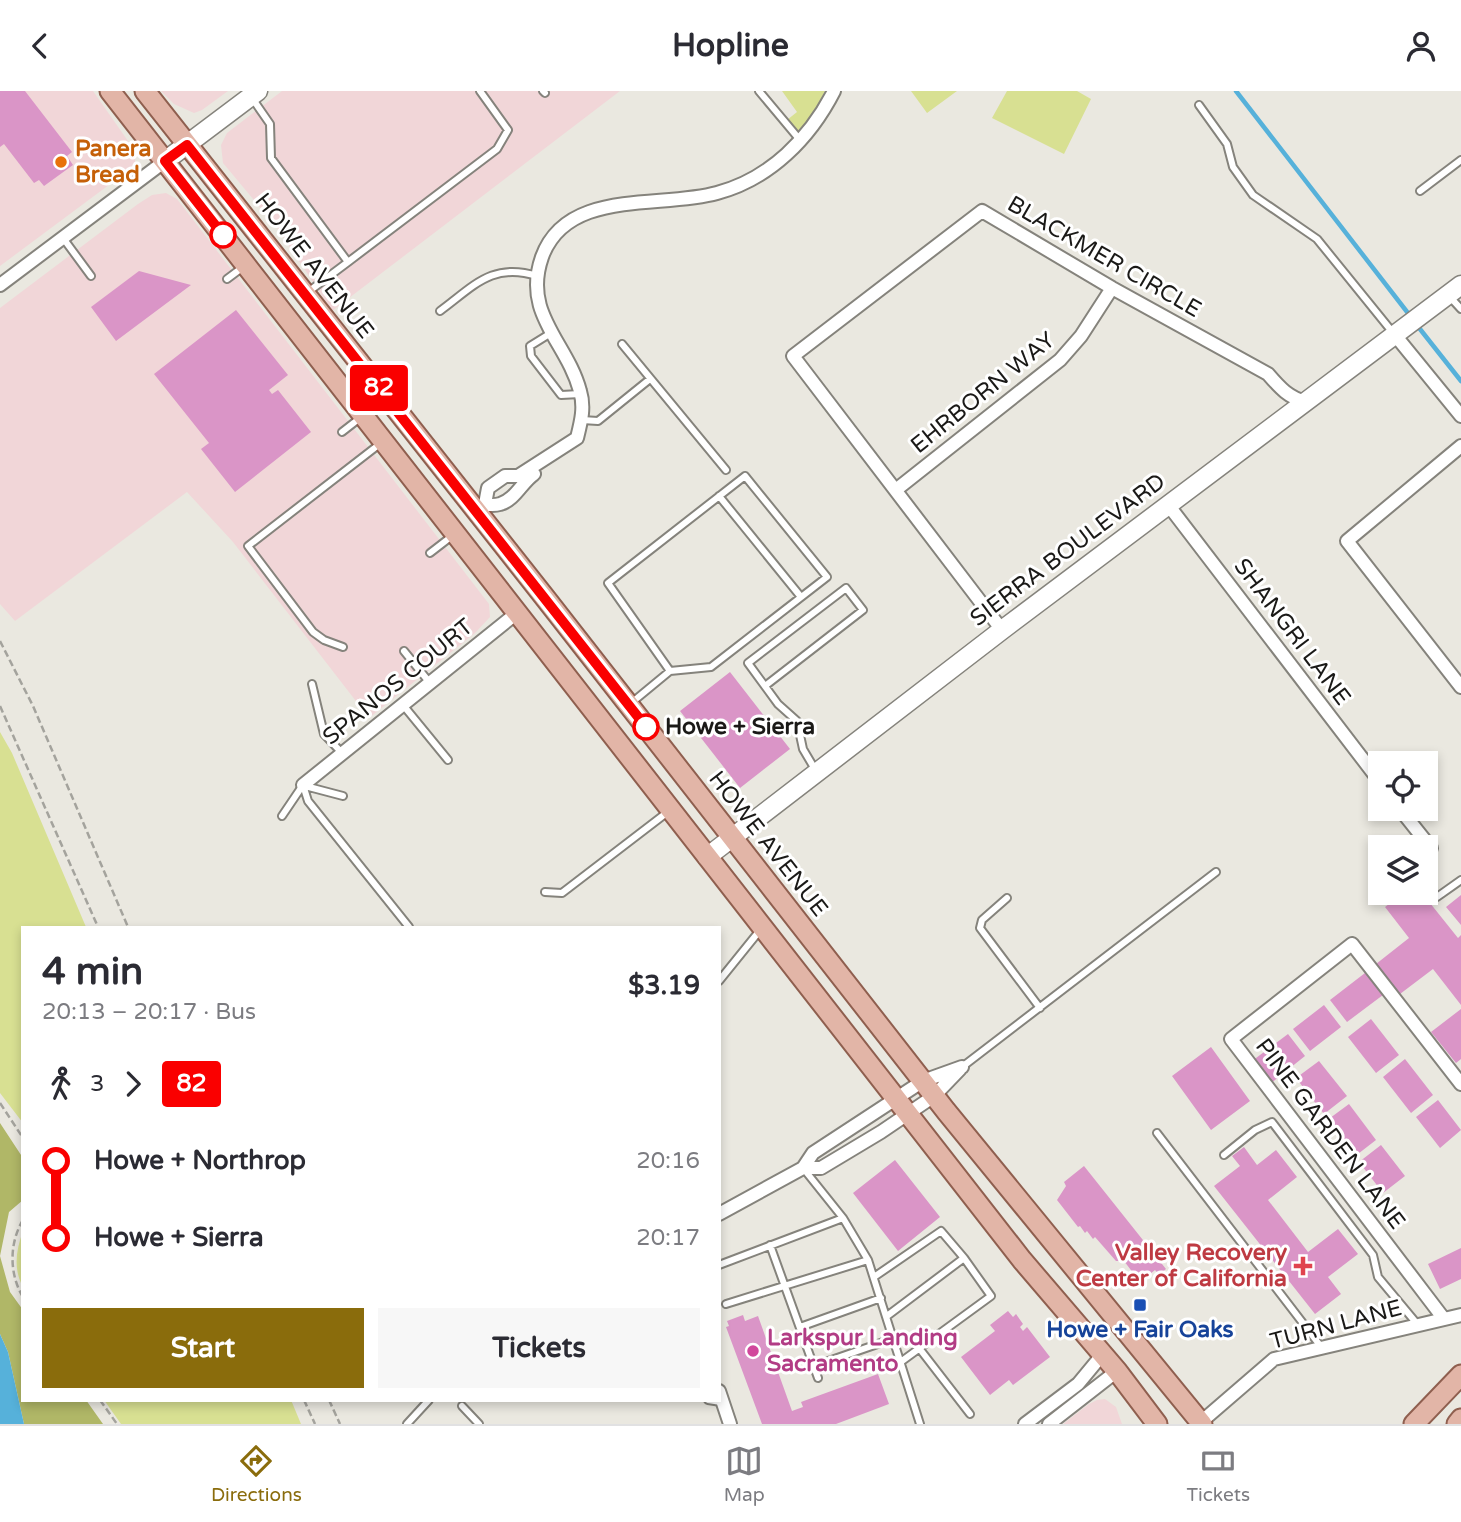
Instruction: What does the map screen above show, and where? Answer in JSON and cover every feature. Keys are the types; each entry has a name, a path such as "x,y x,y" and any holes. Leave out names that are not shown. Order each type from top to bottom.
{"main road":[{"path":"110,91 1022,1260 1117,1371 1157,1424"},
{"name":"HOWE AVENUE","path":"145,91 305,294 481,507 629,706 928,1088 1201,1423"},
{"path":"384,441 404,449 455,512 466,516 481,507"},
{"path":"518,611 542,623 601,698 629,706"},
{"path":"1414,1424 1461,1375"},
{"path":"1457,1424 1461,1419"}],"street":[{"path":"520,479 505,476 488,488 481,507 500,504 517,493 520,479 540,461 551,457 577,438 582,420 581,394 575,377 542,315 537,299 537,276 552,239 582,214 609,207 690,199 719,193 762,173 801,141 824,111 834,91"},
{"path":"0,285 254,94"},
{"name":"BLACKMER CIRCLE","path":"1002,630 793,356 982,211 1112,288 1268,374 1284,393 1296,400 1307,402"},
{"name":"EHRBORN WAY","path":"897,489 1060,360 1081,336 1112,288"},
{"name":"SIERRA BOULEVARD","path":"707,857 1002,630 1455,290"},
{"path":"1407,326 1461,416"},
{"path":"1461,446 1347,541 1461,687"},
{"name":"SHANGRI LANE","path":"1169,506 1368,766"},
{"name":"SPANOS COURT","path":"303,785 518,611"},
{"path":"1409,821 1420,835"},
{"name":"PINE GARDEN LANE","path":"1444,1319 1231,1039 1352,944 1461,1084"},
{"path":"803,1168 821,1168 902,1106 962,1067"},
{"path":"721,1213 781,1182 803,1168 813,1153 902,1106 962,1067"},
{"name":"TURN LANE","path":"1201,1423 1274,1359 1461,1315"},
{"path":"1025,1424 1078,1384 1102,1355"},
{"path":"1049,1424 1117,1371"},
{"path":"721,1397 730,1424"}],"lane":[{"path":"305,294 498,149 508,130 480,91"},
{"path":"759,91 801,141"},
{"path":"254,94 270,124 271,158 348,262"},
{"path":"1199,105 1227,144 1233,167 1253,195 1318,239 1407,326"},
{"path":"1420,191 1461,159"},
{"path":"63,238 92,276"},
{"path":"227,279 246,265"},
{"path":"440,311 481,281 503,271 519,270 537,276"},
{"path":"1455,290 1461,309"},
{"path":"551,333 530,346 531,356 561,395 581,394"},
{"path":"622,344 726,470"},
{"path":"582,420 598,421 650,379"},
{"path":"341,432 364,415"},
{"path":"343,647 319,637 307,626 248,546 384,441"},
{"path":"629,706 670,671 711,667 827,577 745,476 608,583 670,671"},
{"path":"719,496 801,597"},
{"path":"430,553 457,533"},
{"path":"765,686 863,610 846,588 748,663 778,704 797,721 803,749 817,772"},
{"path":"404,651 430,683"},
{"path":"312,684 324,734 343,754"},
{"path":"404,705 448,760"},
{"path":"303,785 343,796"},
{"path":"282,816 303,785"},
{"path":"303,785 308,801 408,926"},
{"path":"545,892 562,893 671,810"},
{"path":"962,1067 1216,872"},
{"path":"1438,896 1461,880"},
{"path":"1007,898 982,920 979,928 1040,1008"},
{"path":"721,978 762,927"},
{"path":"1224,1155 1255,1130 1272,1122 1373,1255 1378,1277 1418,1325"},
{"path":"1157,1133 1322,1347"},
{"path":"803,1168 843,1218 868,1259 920,1424"},
{"path":"721,1264 843,1218"},
{"path":"874,1277 941,1231 991,1296 902,1360"},
{"path":"770,1245 818,1378"},
{"path":"887,1317 964,1258"},
{"path":"726,1304 868,1259"},
{"path":"800,1327 881,1299"},
{"path":"814,1366 895,1338"},
{"path":"919,1348 970,1414"},
{"path":"407,1424 427,1402"},
{"path":"462,1406 479,1424"}],"path":[{"path":"0,641 33,706 128,926"},
{"path":"0,706 98,926"},
{"path":"0,1103 21,1136"},
{"path":"21,1224 15,1237 12,1255 13,1274 21,1292"},
{"path":"101,1402 117,1424"},
{"path":"305,1402 315,1424"},
{"path":"331,1402 340,1424"}],"shaded area":[{"path":"0,91 93,91 135,151 135,162 129,170 0,266"},
{"path":"161,91 228,91 194,113 174,104"},
{"path":"282,91 620,91 332,311 278,229 223,163 221,145 227,133"},
{"path":"166,193 177,199 489,604 490,617 475,633 369,718 233,542 187,492 15,621 0,604 0,308 138,204 152,195"},
{"path":"1105,1399 1116,1407 1122,1424 1063,1424 1089,1404"}],"green space":[{"path":"782,91 825,91 812,116 798,131 794,130 787,120 797,112"},
{"path":"911,91 957,91 927,113"},
{"path":"1007,91 1077,91 1091,99 1064,154 992,118"},
{"path":"0,732 12,753 86,926 21,926 21,1120 0,1093"},
{"path":"0,1123 21,1155 21,1202 9,1212 0,1256"},
{"path":"21,1238 21,1282 17,1259"},
{"path":"0,1256 10,1292 21,1307 21,1402 87,1402 103,1424 24,1424 8,1352 0,1334"},
{"path":"105,1402 292,1402 301,1424 121,1424"}],"water":[{"path":"0,1334 8,1352 24,1424 0,1424"}],"building":[{"path":"0,91 25,91 72,152 67,156 73,165 44,186 39,180 34,183 4,144 0,147"},
{"path":"139,271 191,285 116,341 91,307"},
{"path":"236,310 288,375 269,390 272,394 278,390 311,432 235,492 201,449 209,443 154,374"},
{"path":"730,672 790,749 740,788 680,711"},
{"path":"1461,895 1461,925 1446,907"},
{"path":"1432,905 1458,938 1461,935 1461,1005 1433,969 1400,994 1376,964 1409,938 1385,907"},
{"path":"1365,973 1383,995 1347,1022 1330,1000"},
{"path":"1324,1005 1341,1027 1310,1051 1293,1029"},
{"path":"1461,1009 1461,1059 1456,1063 1431,1032"},
{"path":"1371,1019 1399,1055 1376,1073 1348,1037"},
{"path":"1288,1034 1305,1056 1270,1084 1252,1061"},
{"path":"1211,1047 1250,1101 1211,1130 1172,1076"},
{"path":"1405,1059 1433,1095 1411,1113 1383,1077"},
{"path":"1319,1061 1347,1096 1324,1114 1296,1078"},
{"path":"1438,1100 1461,1130 1440,1148 1416,1117"},
{"path":"1349,1104 1376,1140 1354,1157 1326,1121"},
{"path":"1381,1145 1405,1176 1383,1193 1359,1162"},
{"path":"1244,1147 1257,1165 1276,1150 1297,1177 1268,1200 1308,1252 1338,1229 1358,1254 1328,1277 1341,1294 1315,1314 1214,1186 1240,1166 1232,1156"},
{"path":"895,1160 940,1217 898,1251 853,1193"},
{"path":"1084,1166 1166,1269 1159,1275 1155,1270 1140,1282 1124,1261 1116,1261 1095,1237 1093,1239 1087,1231 1085,1233 1078,1227 1057,1200 1066,1186 1064,1182"},
{"path":"1461,1248 1461,1279 1440,1289 1428,1264"},
{"path":"1008,1311 1013,1317 1016,1314 1023,1324 1020,1327 1023,1331 1027,1327 1050,1357 1013,1385 1009,1380 990,1395 961,1357 995,1331 990,1325"},
{"name":"Larkspur Landing Sacramento","path":"743,1315 745,1321 758,1316 792,1411 803,1407 801,1402 878,1374 889,1404 836,1424 762,1424 726,1327 729,1326 727,1321"}],"waterway":[{"path":"1236,91 1411,317"},
{"path":"1416,324 1461,381"}],"bus line":[{"name":"82","path":"223,235 165,161 187,145 646,727"}],"place":[{"name":"Panera Bread","path":"61,162"},
{"name":"Howe + Sierra","path":"646,727"},
{"name":"Valley Recovery Center of California","path":"1303,1266"},
{"name":"Howe + Fair Oaks","path":"1140,1305"},
{"name":"Larkspur Landing Sacramento","path":"753,1351"}]}
